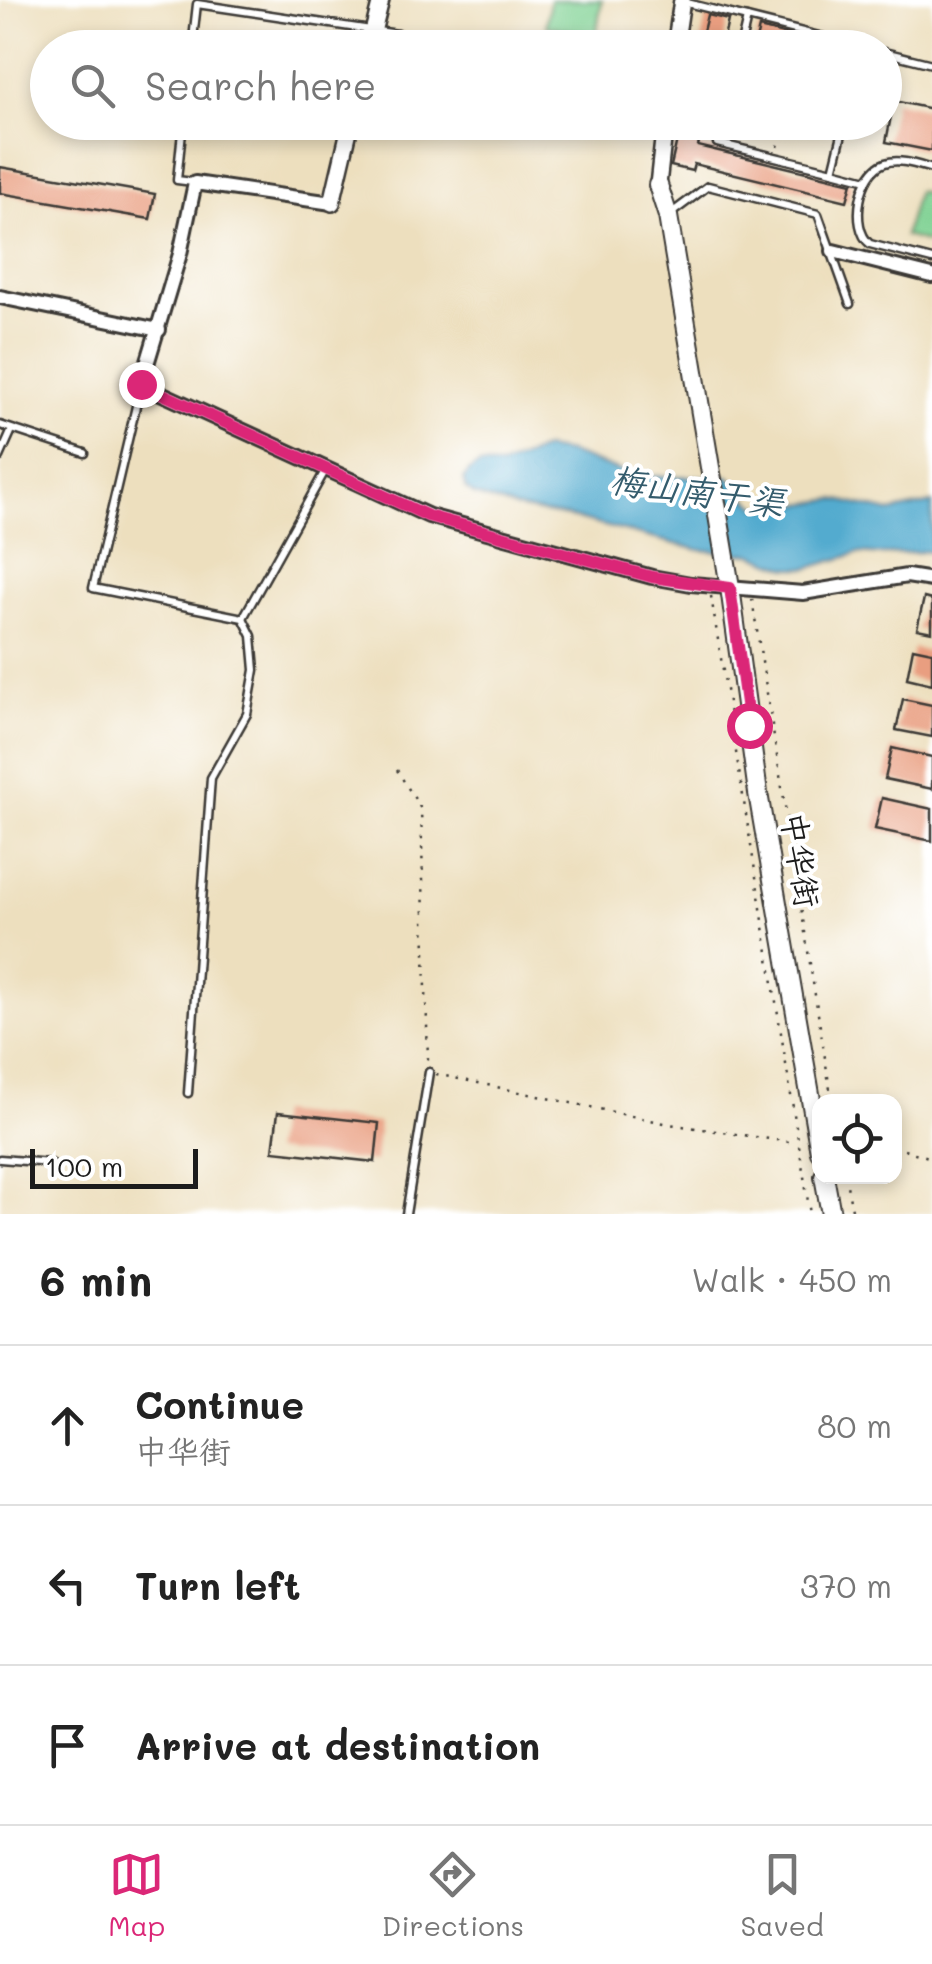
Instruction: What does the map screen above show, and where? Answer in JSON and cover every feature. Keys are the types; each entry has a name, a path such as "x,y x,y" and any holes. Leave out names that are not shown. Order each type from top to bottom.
{"main road":[{"path":"658,184 668,216"},
{"name":"中华街","path":"668,216 729,582 761,812 812,1106"},
{"path":"825,1184 831,1214"}],"street":[{"path":"374,28 381,0"},
{"path":"678,30 682,1"},
{"path":"348,140 332,203 194,183 159,330 141,384 428,516 652,577 818,592 907,576 932,580"},
{"path":"658,184 664,140"},
{"path":"833,251 932,276"},
{"path":"0,297 159,330"}],"lane":[{"path":"682,1 795,30"},
{"path":"194,30 197,4 386,30"},
{"path":"745,30 748,18"},
{"path":"902,56 932,64"},
{"path":"182,140 177,180 194,183"},
{"path":"718,140 717,144 867,180"},
{"path":"833,171 840,140"},
{"path":"932,168 905,162 885,163 872,172 856,222 862,238 870,244 932,260"},
{"path":"668,216 708,186 818,214 850,304"},
{"path":"141,384 93,588 243,618"},
{"path":"0,425 85,453"},
{"path":"0,457 12,430"},
{"path":"243,618 326,470"},
{"path":"188,1093 212,778 246,714 255,670 252,636 243,618"},
{"path":"406,1214 429,1072"},
{"path":"0,1158 51,1163"}],"path":[{"path":"776,158 779,140"},
{"path":"396,770 421,809 429,1072 669,1124 798,1144 810,1214"},
{"path":"902,1149 932,1158"},
{"path":"847,1184 853,1214"}],"green space":[{"path":"550,0 602,0 597,30 546,26"},
{"path":"917,191 932,195 932,244 904,236"}],"water":[{"name":"梅山南干渠","path":"543,449 569,453 634,476 730,477 739,492 759,507 835,499 890,512 932,503 932,551 859,553 809,568 788,568 752,554 699,550 569,517 515,508 466,489 464,479 480,465 501,467"}],"building":[{"path":"707,15 728,20 726,30 703,30"},
{"path":"902,103 932,109 932,151 886,142 902,140"},
{"path":"677,140 700,140 698,146 852,183 847,201 694,164 692,171 671,166"},
{"path":"0,167 155,194 150,219 0,193"},
{"path":"924,598 932,600 932,632 917,629"},
{"path":"913,648 932,652 932,684 907,678"},
{"path":"903,699 932,705 932,737 896,730"},
{"path":"892,748 932,757 932,789 885,779"},
{"path":"882,798 932,809 932,841 875,829"},
{"path":"278,1112 379,1123 375,1162 273,1151"}],"route":[{"path":"141,384 428,516 652,577 730,588 749,725"}]}
